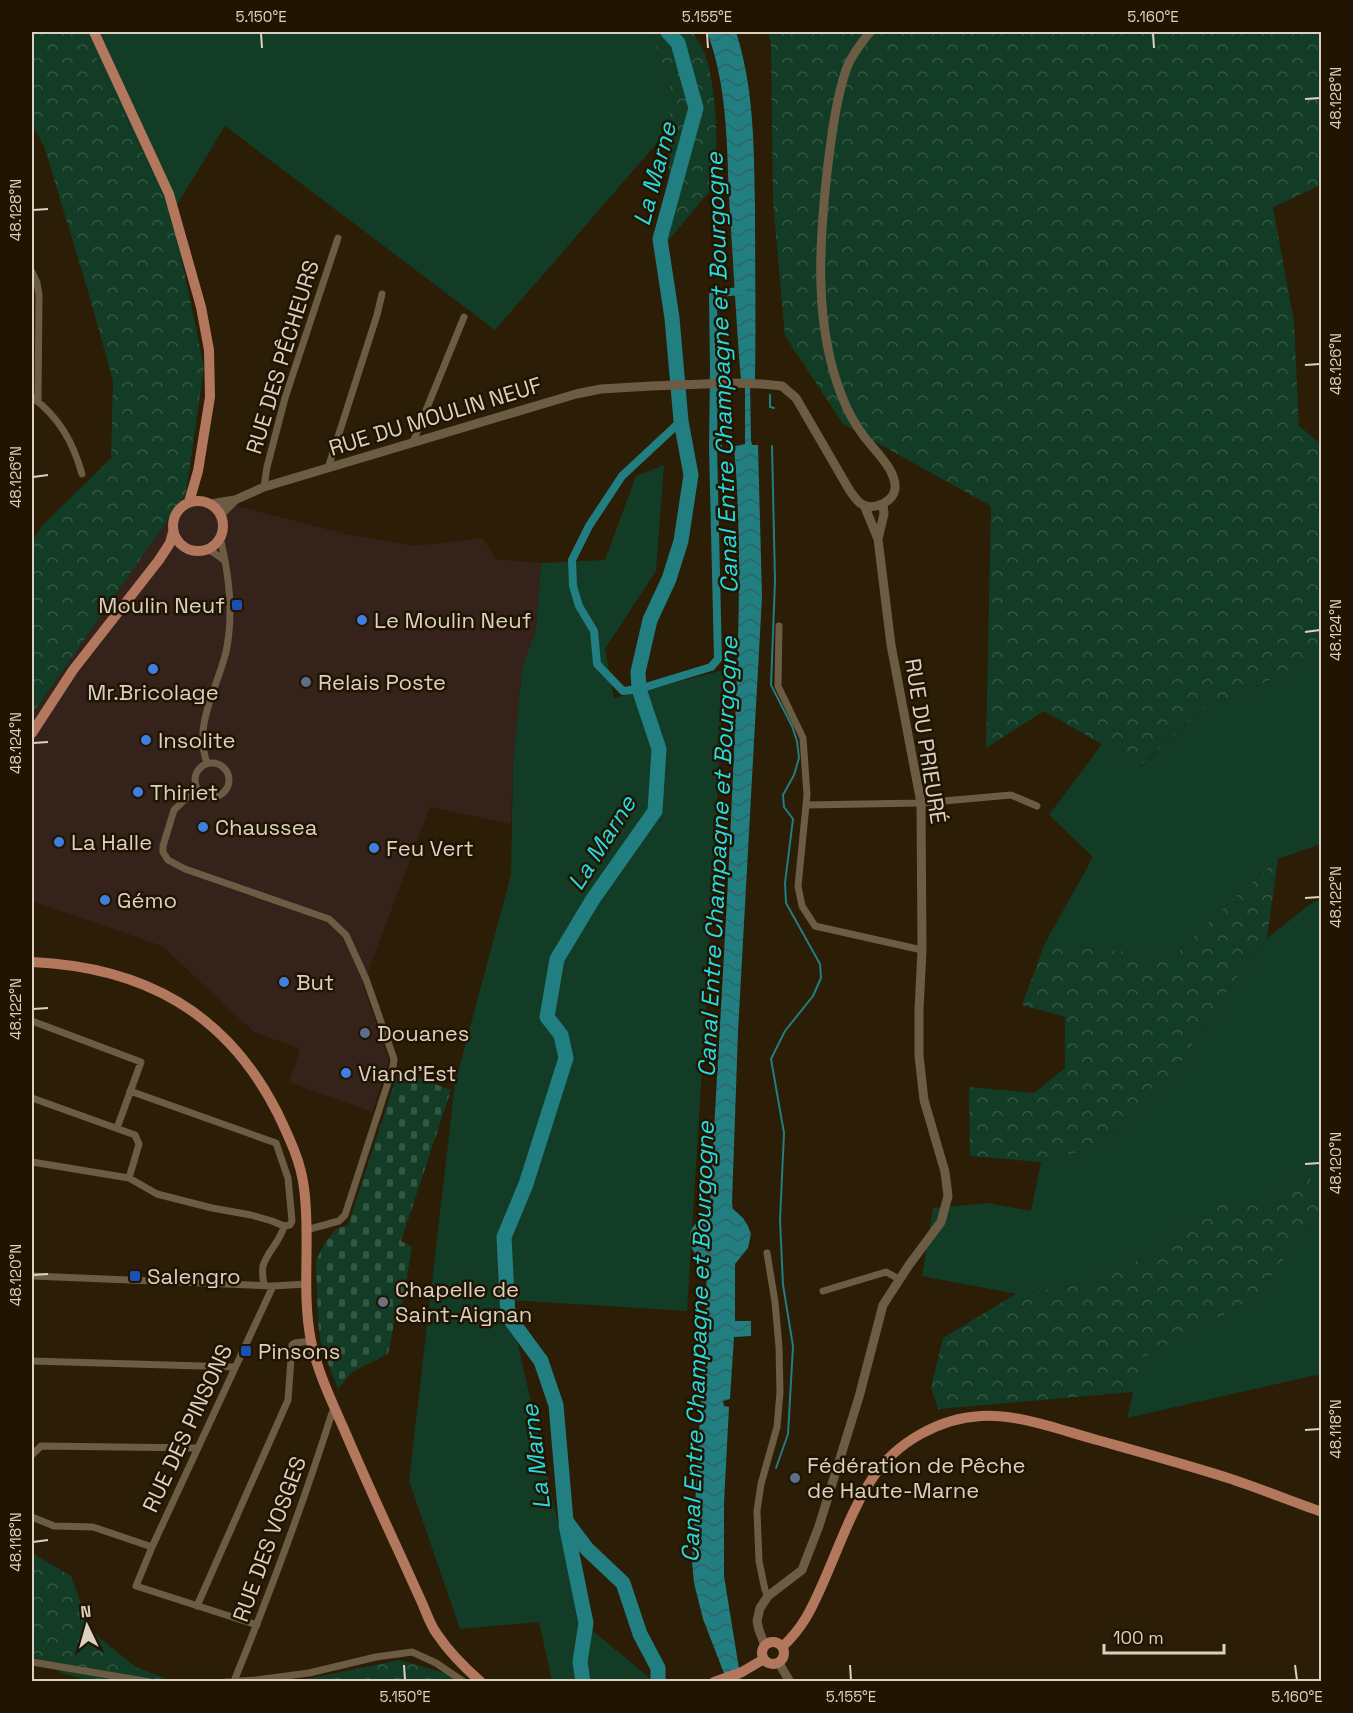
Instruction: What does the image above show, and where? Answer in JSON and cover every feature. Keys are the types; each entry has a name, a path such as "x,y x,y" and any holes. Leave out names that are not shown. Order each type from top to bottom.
{"main road":[{"path":"94,32 169,194 201,307 210,368 208,408 198,471 189,502"},
{"path":"198,471 207,503 220,515 222,530 220,537 206,549 199,551 185,547 176,538 174,517 189,502 207,503"},
{"path":"32,733 73,670 159,560 174,532"},
{"path":"159,560 185,547"},
{"path":"32,962 97,970 147,986 183,1004 234,1047 261,1084 287,1133 302,1171 305,1196 306,1298 311,1341 328,1392 436,1633 457,1659 481,1682"},
{"path":"782,1647 795,1635 809,1615 860,1498 885,1461 896,1450 913,1439 932,1429 966,1418 994,1416 1009,1418 1063,1431 1219,1475 1322,1512"},
{"path":"772,1642 782,1647 784,1654 779,1663 769,1664 764,1659 762,1653 765,1646 772,1642"},
{"path":"718,1680 742,1672 764,1659"}],"street":[{"name":"RUE DU PRIEURÉ","path":"870,32 853,55 847,69 831,140 821,266 828,355 837,385 851,417 886,465 894,480 895,491 883,504 884,514 878,539"},
{"name":"RUE DES PÊCHEURS","path":"264,487 285,398 338,238"},
{"path":"32,272 39,295 35,399 54,416 66,433 82,474"},
{"path":"328,468 382,294"},
{"path":"413,442 464,317"},
{"name":"RUE DU PRIEURÉ","path":"707,385 782,386 796,398 850,491 864,505 878,539 891,645 921,803 922,950 919,1056 924,1100 945,1172 948,1196 941,1222 882,1305 859,1397 819,1526 802,1570 768,1596"},
{"name":"RUE DU MOULIN NEUF","path":"207,503 235,500 264,487 576,394 601,389 707,385"},
{"name":"RUE DU MOULIN NEUF","path":"220,515 235,500"},
{"path":"864,505 883,504"},
{"path":"207,763 202,734 204,720 217,684 229,629 229,586 220,537"},
{"path":"206,549 225,561"},
{"path":"779,626 778,686 803,738 807,795 798,886 802,906 815,926 922,950"},
{"path":"207,763 223,767 228,776 227,787 219,795 213,797 206,796 197,788 195,780 196,772 207,763"},
{"path":"197,788 174,810 163,846 165,857 185,869 329,919 346,935 366,979 394,1059 345,1215 339,1221 306,1230"},
{"path":"806,806 921,803 1011,795 1037,806"},
{"path":"32,1021 141,1062 117,1128"},
{"path":"32,1162 129,1178 157,1194 251,1215 284,1226 290,1225 292,1221 288,1178 276,1143 130,1091"},
{"path":"32,1098 135,1135 139,1144 129,1178"},
{"path":"264,1286 262,1267 270,1250 283,1232 284,1226"},
{"path":"765,1646 757,1621 760,1608 768,1596 759,1561 757,1510 760,1484 777,1427 780,1392 775,1302 767,1253"},
{"path":"823,1291 886,1272 899,1279"},
{"path":"32,1276 264,1286 307,1284"},
{"name":"RUE DES PINSONS","path":"197,1606 136,1586 273,1286"},
{"path":"257,1624 197,1606 288,1400 292,1345 311,1341"},
{"path":"32,1361 235,1367"},
{"name":"RUE DES VOSGES","path":"234,1681 279,1569 332,1413 336,1411"},
{"path":"32,1445 198,1448"},
{"path":"32,1455 41,1446"},
{"path":"32,1517 54,1526 93,1527 152,1547"},
{"path":"226,1682 309,1673 412,1652 436,1663 464,1682"},
{"path":"32,1662 150,1682"},
{"path":"779,1663 790,1682"}],"shaded area":[{"path":"186,493 350,535 415,546 483,538 495,559 541,563 536,630 522,668 513,764 511,824 430,807 363,985 389,1061 372,1112 289,1082 300,1049 254,1032 162,946 32,901 32,715"}],"green space":[{"path":"32,32 84,32 172,213 204,367 186,493 32,715 32,542 42,526 111,458 113,380 44,146 32,124"},
{"path":"84,32 647,32 651,34 670,83 671,127 495,330 225,126 172,213"},
{"path":"647,32 693,32 706,57 713,87 717,182 668,241 670,83 651,34"},
{"path":"768,32 1321,32 1321,185 1273,207 1294,322 1299,426 1321,444 1321,656 1244,692 1205,707 1140,766 1044,711 986,748 991,506 843,424 785,336 773,202 771,42"},
{"path":"664,465 656,571 605,649 614,698 724,670 687,1311 508,1300 580,1620 653,1681 552,1681 539,1622 460,1629 409,1481 455,1083 511,875 513,764 522,668 536,630 541,563 605,560 636,476"},
{"path":"1321,656 1321,844 1278,859 1173,957 1045,943 1093,857 1049,815 1102,744 1141,766 1205,707 1244,692"},
{"path":"1278,859 1267,938 1241,971 1161,1092 1102,1145 1041,1162 970,1156 969,1087 1034,1093 1065,1068 1065,1017 1022,1005 1045,943 1173,957"},
{"path":"1321,899 1321,1195 1306,1172 1271,1209 1226,1197 1152,1254 1089,1283 1016,1294 922,1276 933,1208 988,1203 1031,1211 1041,1162 1102,1145 1161,1092 1241,971 1267,938 1313,902"},
{"path":"403,1072 451,1090 401,1241 412,1247 401,1312 394,1323 388,1354 352,1372 338,1389 321,1345 316,1261 325,1242 336,1229 348,1225 397,1075"},
{"path":"1306,1172 1321,1195 1321,1209 1255,1298 1142,1358 1133,1392 938,1409 931,1387 943,1338 1016,1294 1089,1283 1152,1254 1226,1196 1271,1209"},
{"path":"1321,1209 1321,1374 1127,1418 1141,1358 1255,1298"},
{"path":"32,1553 71,1576 91,1631 136,1667 172,1681 89,1681 62,1673 32,1656"},
{"path":"399,1660 445,1673 454,1681 274,1682 307,1679"}],"water":[{"path":"707,32 736,32 750,96 755,183 755,380 750,382 751,440 752,445 758,445 762,597 738,1032 732,1203 733,1209 743,1218 751,1234 748,1248 735,1264 735,1321 751,1321 751,1336 734,1337 730,1399 723,1401 724,1406 729,1407 724,1503 724,1576 741,1681 727,1681 703,1619 694,1583 692,1561 707,1290 706,1275 693,1250 690,1236 693,1227 710,1203 737,674 739,561 734,447 745,444 745,382 741,381 739,358 725,114 719,72"}],"waterway":[{"name":"La Marne","path":"658,1682 658,1668 640,1634 623,1583 587,1549 566,1521 556,1405 541,1361 508,1316 504,1237 526,1184 566,1058 561,1035 547,1017 557,959 593,899 655,811 659,749 639,689 638,672 650,620 669,579 681,541 691,475 681,421 672,318 660,239 696,108 678,43 668,32"},
{"name":"Canal Entre Champagne et Bourgogne","path":"681,421 622,476 589,526 572,560 573,586 579,606 594,631 597,664 623,691 639,689 711,667 718,659 713,447 713,295 742,291"},
{"path":"770,395 770,407 774,408"},
{"name":"Canal Entre Champagne et Bourgogne","path":"713,447 721,446"},
{"path":"772,446 775,581 771,685 792,726 799,758 794,775 783,795 784,807 793,819 785,883 786,903 820,964 821,978 813,996 785,1031 771,1059 784,1133 780,1220 783,1285 793,1346 788,1434 776,1468"},
{"name":"La Marne","path":"566,1525 586,1623 580,1662 583,1682"},
{"name":"La Marne","path":"658,1668 667,1682"}],"place":[{"name":"Moulin Neuf","path":"237,605"},
{"name":"Le Moulin Neuf","path":"362,620"},
{"name":"Mr.Bricolage","path":"153,669"},
{"name":"Relais Poste","path":"306,682"},
{"name":"Insolite","path":"146,740"},
{"name":"Thiriet","path":"138,792"},
{"name":"Chaussea","path":"203,827"},
{"name":"La Halle","path":"59,842"},
{"name":"Feu Vert","path":"374,848"},
{"name":"Gémo","path":"105,900"},
{"name":"But","path":"284,982"},
{"name":"Douanes","path":"365,1033"},
{"name":"Viand'Est","path":"346,1073"},
{"name":"Salengro","path":"135,1276"},
{"name":"Chapelle de Saint-Aignan","path":"383,1302"},
{"name":"Pinsons","path":"246,1351"},
{"name":"Fédération de Pêche de Haute-Marne","path":"795,1478"}]}
